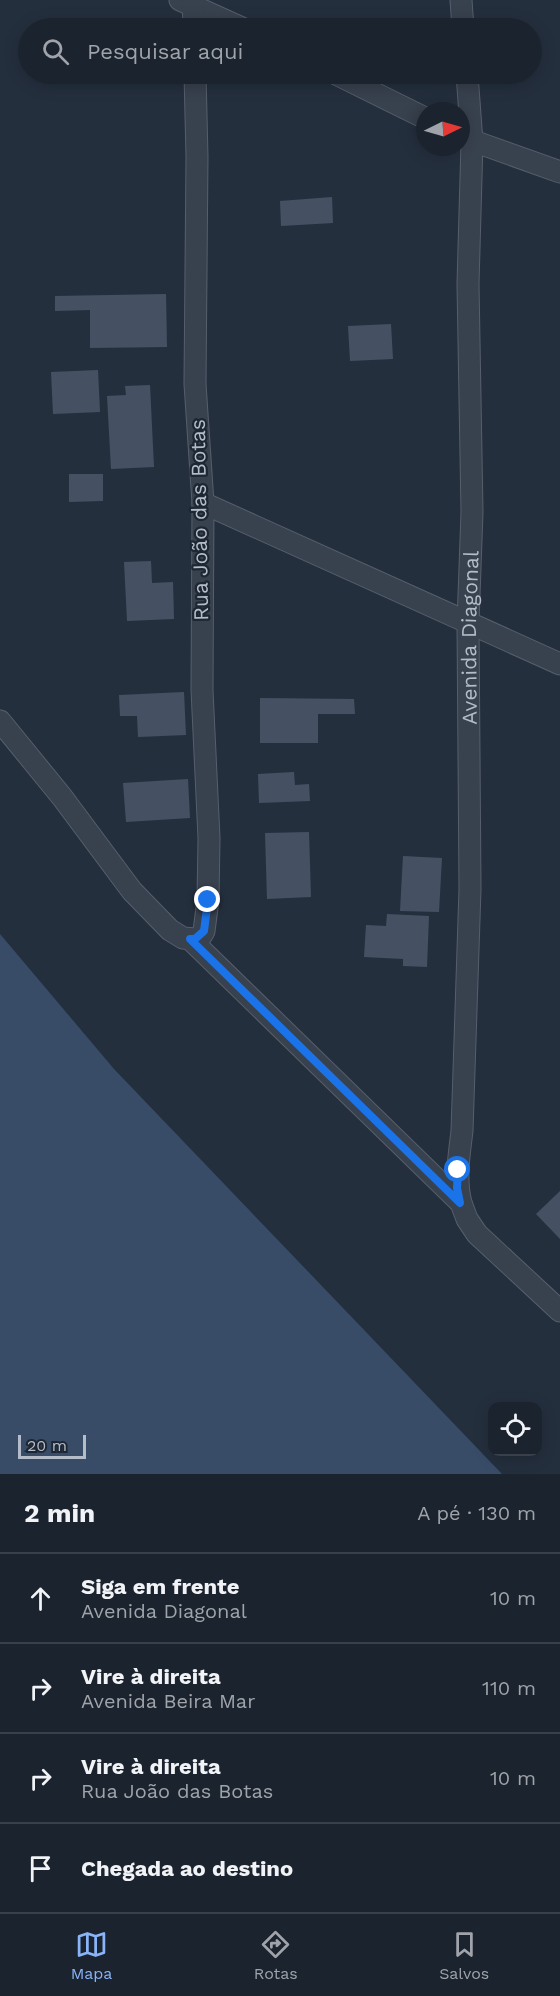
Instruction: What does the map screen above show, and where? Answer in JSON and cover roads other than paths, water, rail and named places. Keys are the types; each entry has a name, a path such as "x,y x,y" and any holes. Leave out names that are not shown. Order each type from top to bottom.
{"street":[{"path":"461,0 462,18"},
{"path":"189,2 192,18"},
{"path":"189,2 222,18"},
{"name":"Rua João das Botas","path":"195,84 197,157 195,384 203,503 202,690 209,838 208,900 197,935"},
{"path":"356,84 416,114"},
{"name":"Avenida Diagonal","path":"467,84 467,102"},
{"path":"470,141 560,172"},
{"name":"Avenida Diagonal","path":"460,1203 457,1188 462,1131 470,889 468,623 472,512 468,156"},
{"path":"203,503 560,664"},
{"path":"0,721 62,797 132,891 170,930 183,938 197,935 460,1203 477,1234 560,1311"}],"water":[{"path":"0,934 114,1069 502,1474 0,1474"}]}
